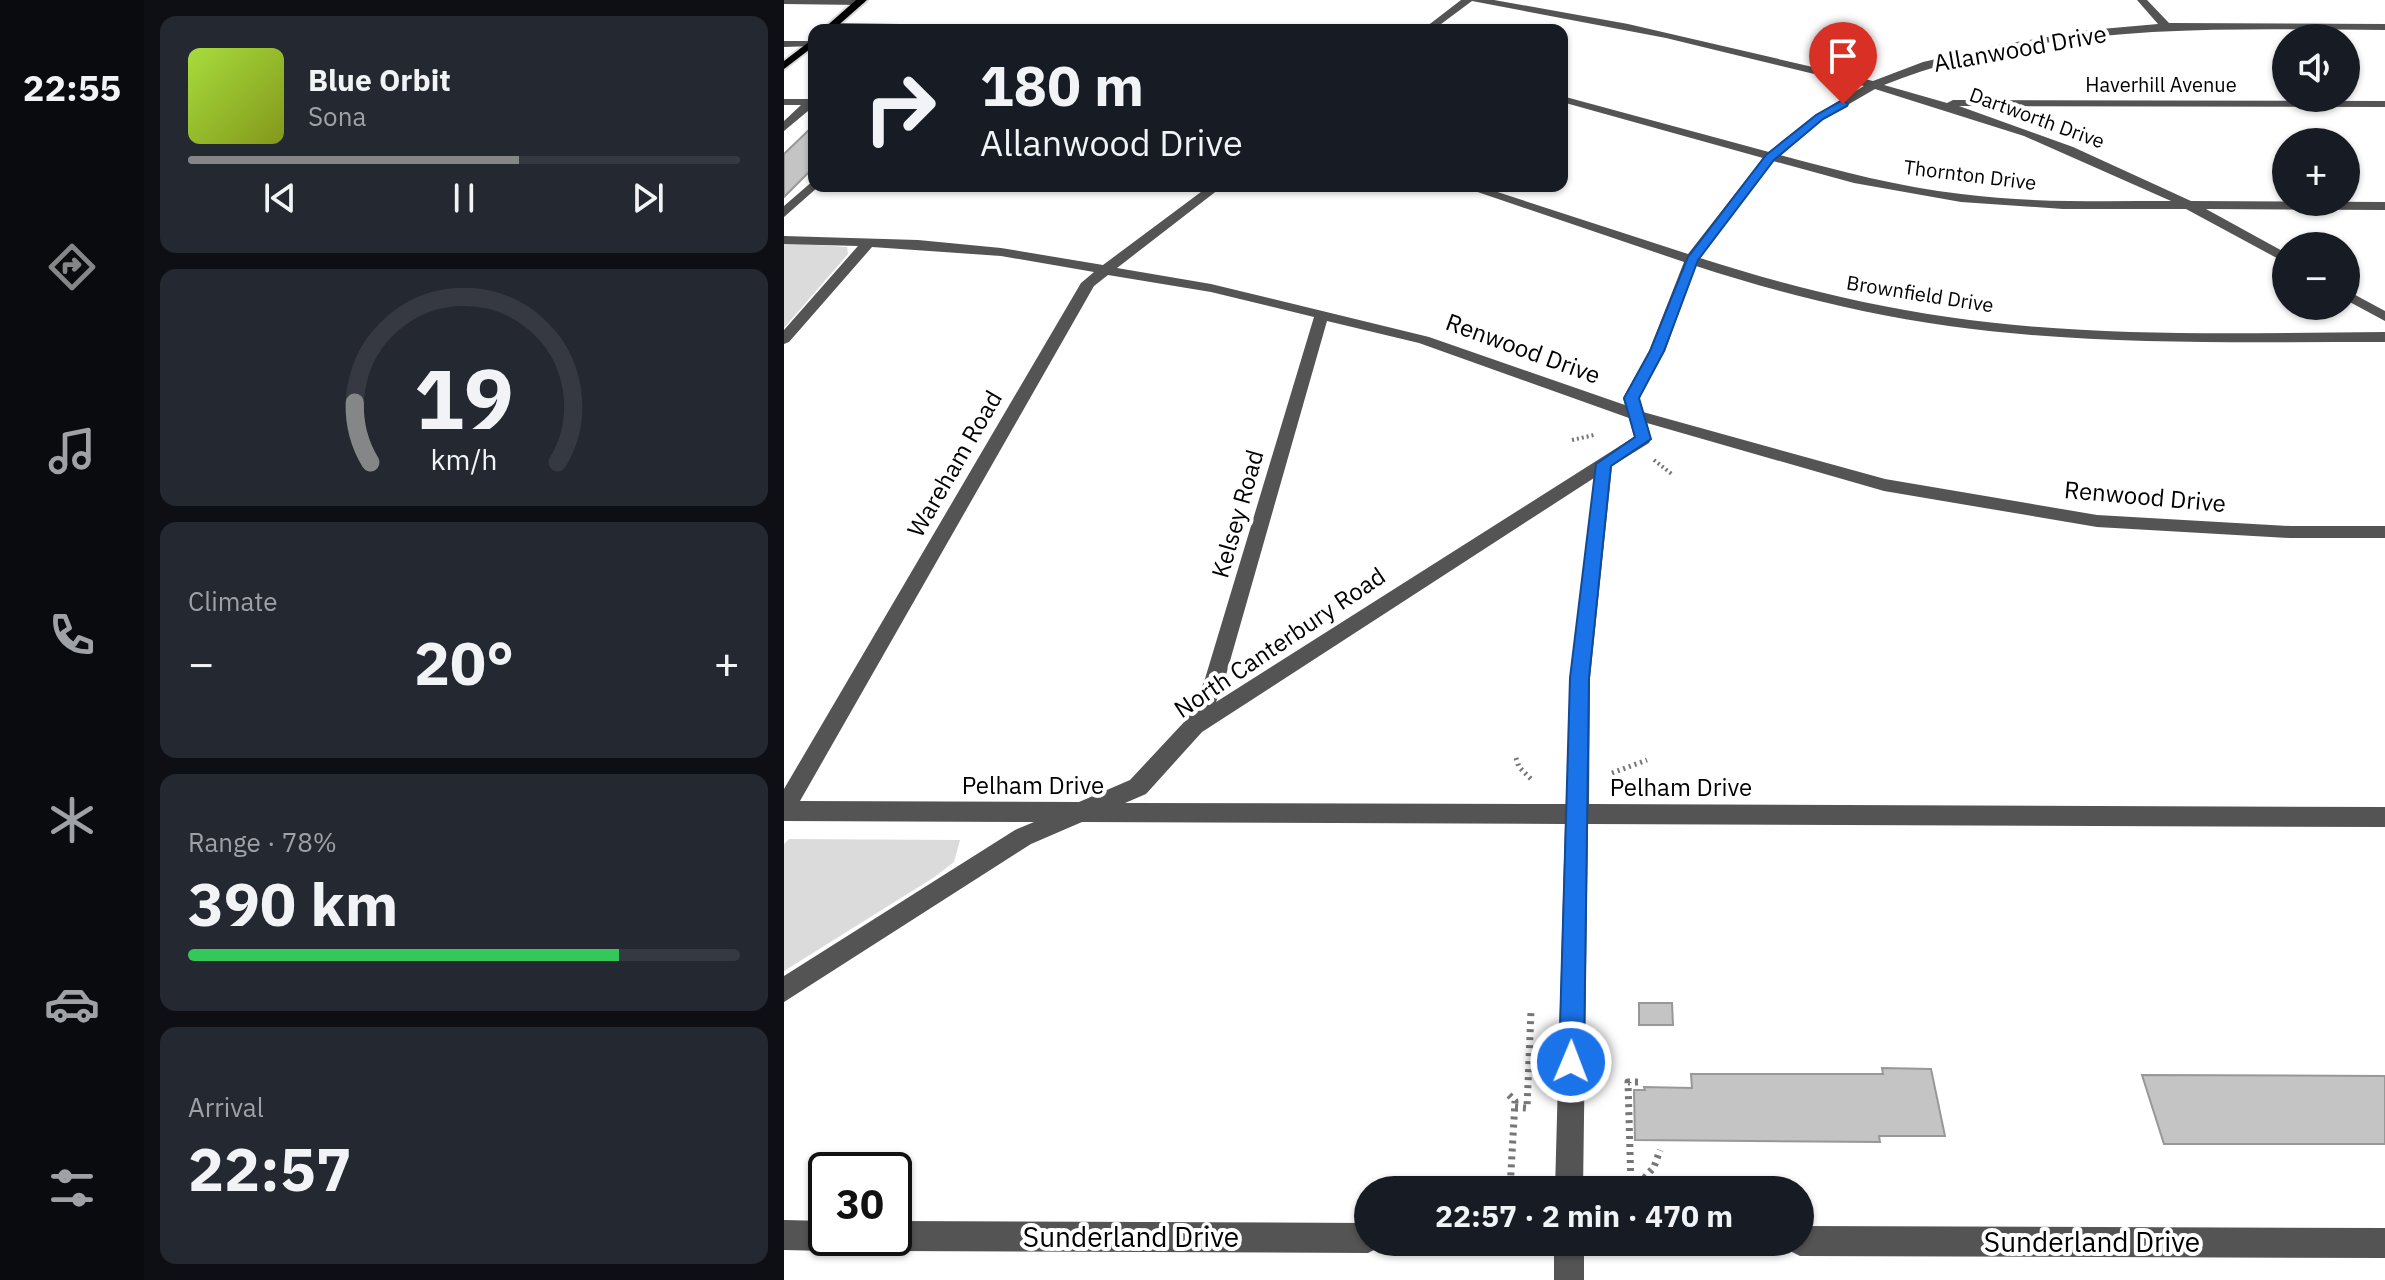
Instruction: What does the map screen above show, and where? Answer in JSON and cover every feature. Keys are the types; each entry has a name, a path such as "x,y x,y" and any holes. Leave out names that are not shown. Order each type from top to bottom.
{"main road":[{"path":"834,24 861,1"},
{"path":"784,66 808,46"}],"street":[{"path":"1435,24 1467,0"},
{"name":"Dartworth Drive","path":"1476,0 1622,25 1876,84 1937,103 2106,165 2192,205 2272,251"},
{"path":"2142,0 2166,26"},
{"path":"784,1 861,1"},
{"path":"1532,9 1564,2"},
{"name":"Allanwood Drive","path":"1604,464 1643,439 1631,398 1657,351 1692,259 1770,157 1819,117 1876,84 1927,64 1998,48 2090,33 2166,26 2385,27"},
{"path":"784,44 808,43"},
{"name":"Thornton Drive","path":"1568,101 1854,179 1961,198 2063,205 2385,206"},
{"path":"784,102 808,102"},
{"name":"Haverhill Avenue","path":"1937,103 2385,104"},
{"path":"784,127 808,106"},
{"path":"784,213 808,190"},
{"name":"Wareham Road","path":"784,810 1088,283 1209,192"},
{"name":"Brownfield Drive","path":"1485,192 1759,283 1890,313 2016,329 2138,336 2385,337"},
{"name":"Renwood Drive","path":"784,240 1001,252 1211,288 1424,340 1637,415 1884,485 2097,521 2290,532 2385,532"},
{"path":"784,339 868,243"},
{"path":"2360,302 2385,317"},
{"name":"Kelsey Road","path":"1194,726 1214,682 1322,314"},
{"path":"1569,1176 1580,678 1604,464"},
{"name":"North Canterbury Road","path":"784,990 1023,837 1138,787 1194,726 1604,464"},
{"name":"Pelham Drive","path":"784,810 2385,817"},
{"path":"784,1235 808,1236"},
{"name":"Sunderland Drive","path":"912,1236 1354,1238"},
{"name":"Sunderland Drive","path":"1814,1241 2385,1243"},
{"path":"1569,1256 1569,1280"}],"path":[{"path":"1572,440 1594,435"},
{"path":"1654,460 1673,475"},
{"path":"1516,758 1519,767 1532,780"},
{"path":"1612,773 1647,760"},
{"path":"1515,1107 1527,1108 1531,1011"},
{"path":"1632,1176 1628,1082 1638,1082"},
{"path":"1509,1095 1515,1101 1511,1176"},
{"path":"1645,1176 1654,1167 1660,1150"}],"shaded area":[{"path":"784,243 847,247 848,254 784,328"},
{"path":"789,839 960,840 954,862 933,878 784,971 784,844"}],"building":[{"path":"808,131 808,173 784,197 784,154"},
{"path":"1639,1003 1672,1003 1673,1025 1639,1025"},
{"path":"1882,1068 1931,1069 1945,1136 1879,1136 1880,1142 1635,1140 1634,1090 1645,1090 1644,1087 1692,1088 1691,1074 1883,1074"},
{"path":"2142,1075 2385,1076 2385,1144 2164,1144"}],"route":[{"path":"1571,1062 1580,678 1604,464 1643,439 1631,398 1657,351 1692,259 1770,157 1819,117 1843,104"}]}
